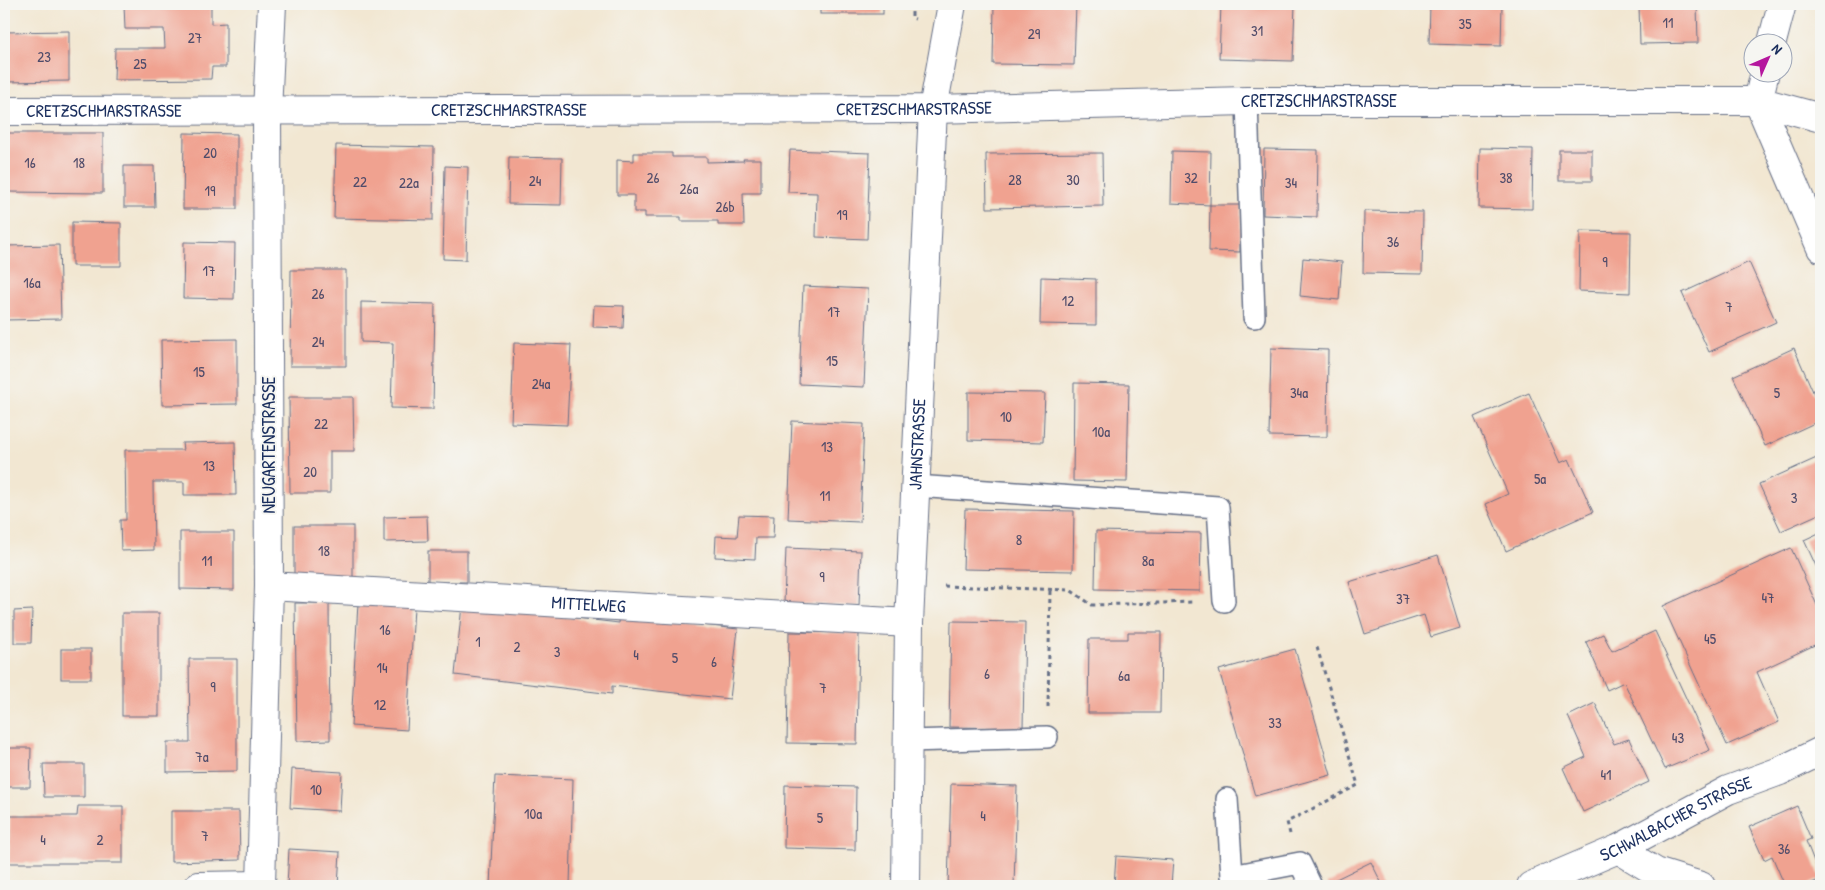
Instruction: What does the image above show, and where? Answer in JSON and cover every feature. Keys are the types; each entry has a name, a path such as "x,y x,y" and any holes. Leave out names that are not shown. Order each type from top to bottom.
{"street":[{"name":"NEUGARTENSTRASSE","path":"261,886 269,586 267,112 272,4"},
{"name":"JAHNSTRASSE","path":"906,886 909,623 933,109 952,4"},
{"path":"1775,32 1782,4"},
{"path":"1763,82 1758,101 1821,248"},
{"name":"CRETZSCHMARSTRASSE","path":"4,111 267,112 933,109 1247,101 1758,101 1821,118"},
{"name":"MITTELWEG","path":"269,586 909,623"},
{"name":"SCHWALBACHER STRASSE","path":"1531,886 1618,849 1728,790 1780,771 1821,751"},
{"path":"1618,849 1656,872 1701,886"},
{"path":"198,886 261,886"}],"lane":[{"path":"1247,101 1254,317"},
{"path":"915,486 1218,508 1224,601"},
{"path":"908,742 1047,737"},
{"path":"1227,799 1232,876 1300,863 1311,886"}],"path":[{"path":"911,584 1070,590 1092,605 1224,601"},
{"path":"1047,737 1050,590"},
{"path":"1300,863 1286,822 1358,786 1316,644"}],"building":[{"path":"124,4 211,4 211,24 226,23 226,67 212,67 211,79 114,80 115,48 165,48 164,29 125,29"},
{"path":"820,4 883,4 883,14 820,14"},
{"path":"994,4 1076,4 1074,65 993,64"},
{"path":"1221,4 1295,4 1293,61 1219,59"},
{"path":"1430,4 1502,4 1501,46 1429,44"},
{"path":"1639,4 1697,4 1698,43 1640,44"},
{"path":"69,31 69,81 4,82 4,32"},
{"path":"6,133 103,133 103,193 6,192"},
{"path":"184,133 237,134 237,209 183,209"},
{"path":"336,145 434,147 433,220 334,218"},
{"path":"1480,148 1533,149 1532,209 1479,208"},
{"path":"1264,149 1318,150 1317,217 1263,215"},
{"path":"790,150 870,153 867,239 816,237 817,193 788,192"},
{"path":"1559,150 1592,150 1592,181 1559,181"},
{"path":"1172,151 1211,152 1210,205 1171,203"},
{"path":"634,153 672,153 672,157 707,157 707,162 761,159 761,193 743,193 744,225 718,225 718,221 681,221 681,217 645,217 645,212 634,212 634,195 617,195 617,160 634,161"},
{"path":"1102,153 1103,206 987,208 986,154"},
{"path":"509,157 562,158 561,205 508,204"},
{"path":"124,166 154,166 155,207 124,207"},
{"path":"445,166 468,167 466,260 443,259"},
{"path":"1210,205 1241,205 1240,252 1209,251"},
{"path":"1364,211 1423,212 1422,274 1363,273"},
{"path":"72,222 121,223 121,266 72,266"},
{"path":"1580,231 1631,232 1630,293 1579,291"},
{"path":"184,242 235,243 234,299 183,298"},
{"path":"59,245 61,319 4,320 4,246"},
{"path":"1303,258 1342,262 1339,300 1300,296"},
{"path":"1749,262 1776,322 1709,352 1682,293"},
{"path":"291,270 346,270 346,366 290,366"},
{"path":"1041,277 1096,279 1096,325 1040,324"},
{"path":"803,286 868,289 864,387 799,384"},
{"path":"361,302 435,304 433,409 391,408 393,343 361,342"},
{"path":"594,305 624,306 623,328 593,327"},
{"path":"237,339 237,404 162,405 161,340"},
{"path":"514,343 571,345 567,425 511,423"},
{"path":"1271,348 1328,350 1327,437 1269,436"},
{"path":"1794,348 1821,410 1821,420 1765,446 1733,376"},
{"path":"1074,383 1129,384 1127,482 1073,481"},
{"path":"968,392 1045,393 1043,442 968,440"},
{"path":"1529,393 1560,463 1569,459 1593,512 1506,551 1486,504 1508,494 1474,417"},
{"path":"289,397 353,397 354,451 330,451 330,493 290,493"},
{"path":"792,421 864,424 860,522 788,519"},
{"path":"235,442 236,495 184,495 184,482 153,482 154,550 121,551 120,520 126,520 125,450 183,450 182,443"},
{"path":"1821,456 1821,513 1781,531 1759,484"},
{"path":"965,509 1074,511 1073,571 963,569"},
{"path":"739,515 774,516 773,538 756,538 755,559 715,557 716,536 737,537"},
{"path":"427,516 428,541 384,542 384,517"},
{"path":"294,526 353,526 353,577 294,577"},
{"path":"1096,531 1201,533 1200,591 1095,589"},
{"path":"180,532 234,532 234,590 180,589"},
{"path":"1821,532 1821,577 1804,540"},
{"path":"786,548 861,551 859,606 784,603"},
{"path":"1791,548 1821,614 1821,642 1757,672 1779,722 1727,745 1663,606"},
{"path":"428,551 467,551 467,582 428,582"},
{"path":"1438,555 1460,628 1431,637 1424,615 1365,634 1349,582"},
{"path":"295,603 329,603 330,740 297,741"},
{"path":"358,603 414,607 407,730 351,726"},
{"path":"462,605 619,623 620,616 738,629 730,699 612,686 612,694 455,675"},
{"path":"32,610 31,643 14,643 14,611"},
{"path":"122,613 159,613 159,716 122,716"},
{"path":"951,621 1025,622 1023,728 949,727"},
{"path":"1655,631 1710,750 1665,769 1624,682 1607,690 1586,642 1603,634 1612,651"},
{"path":"789,632 859,633 857,744 787,743"},
{"path":"1128,632 1161,632 1160,713 1088,713 1089,639 1128,639"},
{"path":"61,649 91,649 91,679 61,679"},
{"path":"1295,649 1331,775 1255,796 1219,670"},
{"path":"189,659 237,659 237,771 167,772 167,742 190,742"},
{"path":"1595,703 1614,744 1629,739 1649,782 1583,812 1563,768 1586,757 1568,716"},
{"path":"4,748 31,748 30,787 4,787"},
{"path":"43,764 84,764 84,797 44,797"},
{"path":"292,769 342,772 340,811 290,808"},
{"path":"495,776 573,779 570,886 490,886"},
{"path":"951,784 1017,786 1014,886 948,886"},
{"path":"785,785 856,787 855,850 784,848"},
{"path":"78,806 123,806 123,863 9,863 10,816 77,816"},
{"path":"1797,806 1811,839 1806,841 1821,879 1805,886 1785,886 1772,856 1764,860 1749,827"},
{"path":"171,811 239,811 240,860 171,862"},
{"path":"289,849 340,852 338,886 287,886"},
{"path":"1116,856 1173,860 1171,886 1114,886"},
{"path":"1371,862 1383,886 1329,886 1328,883"}]}
